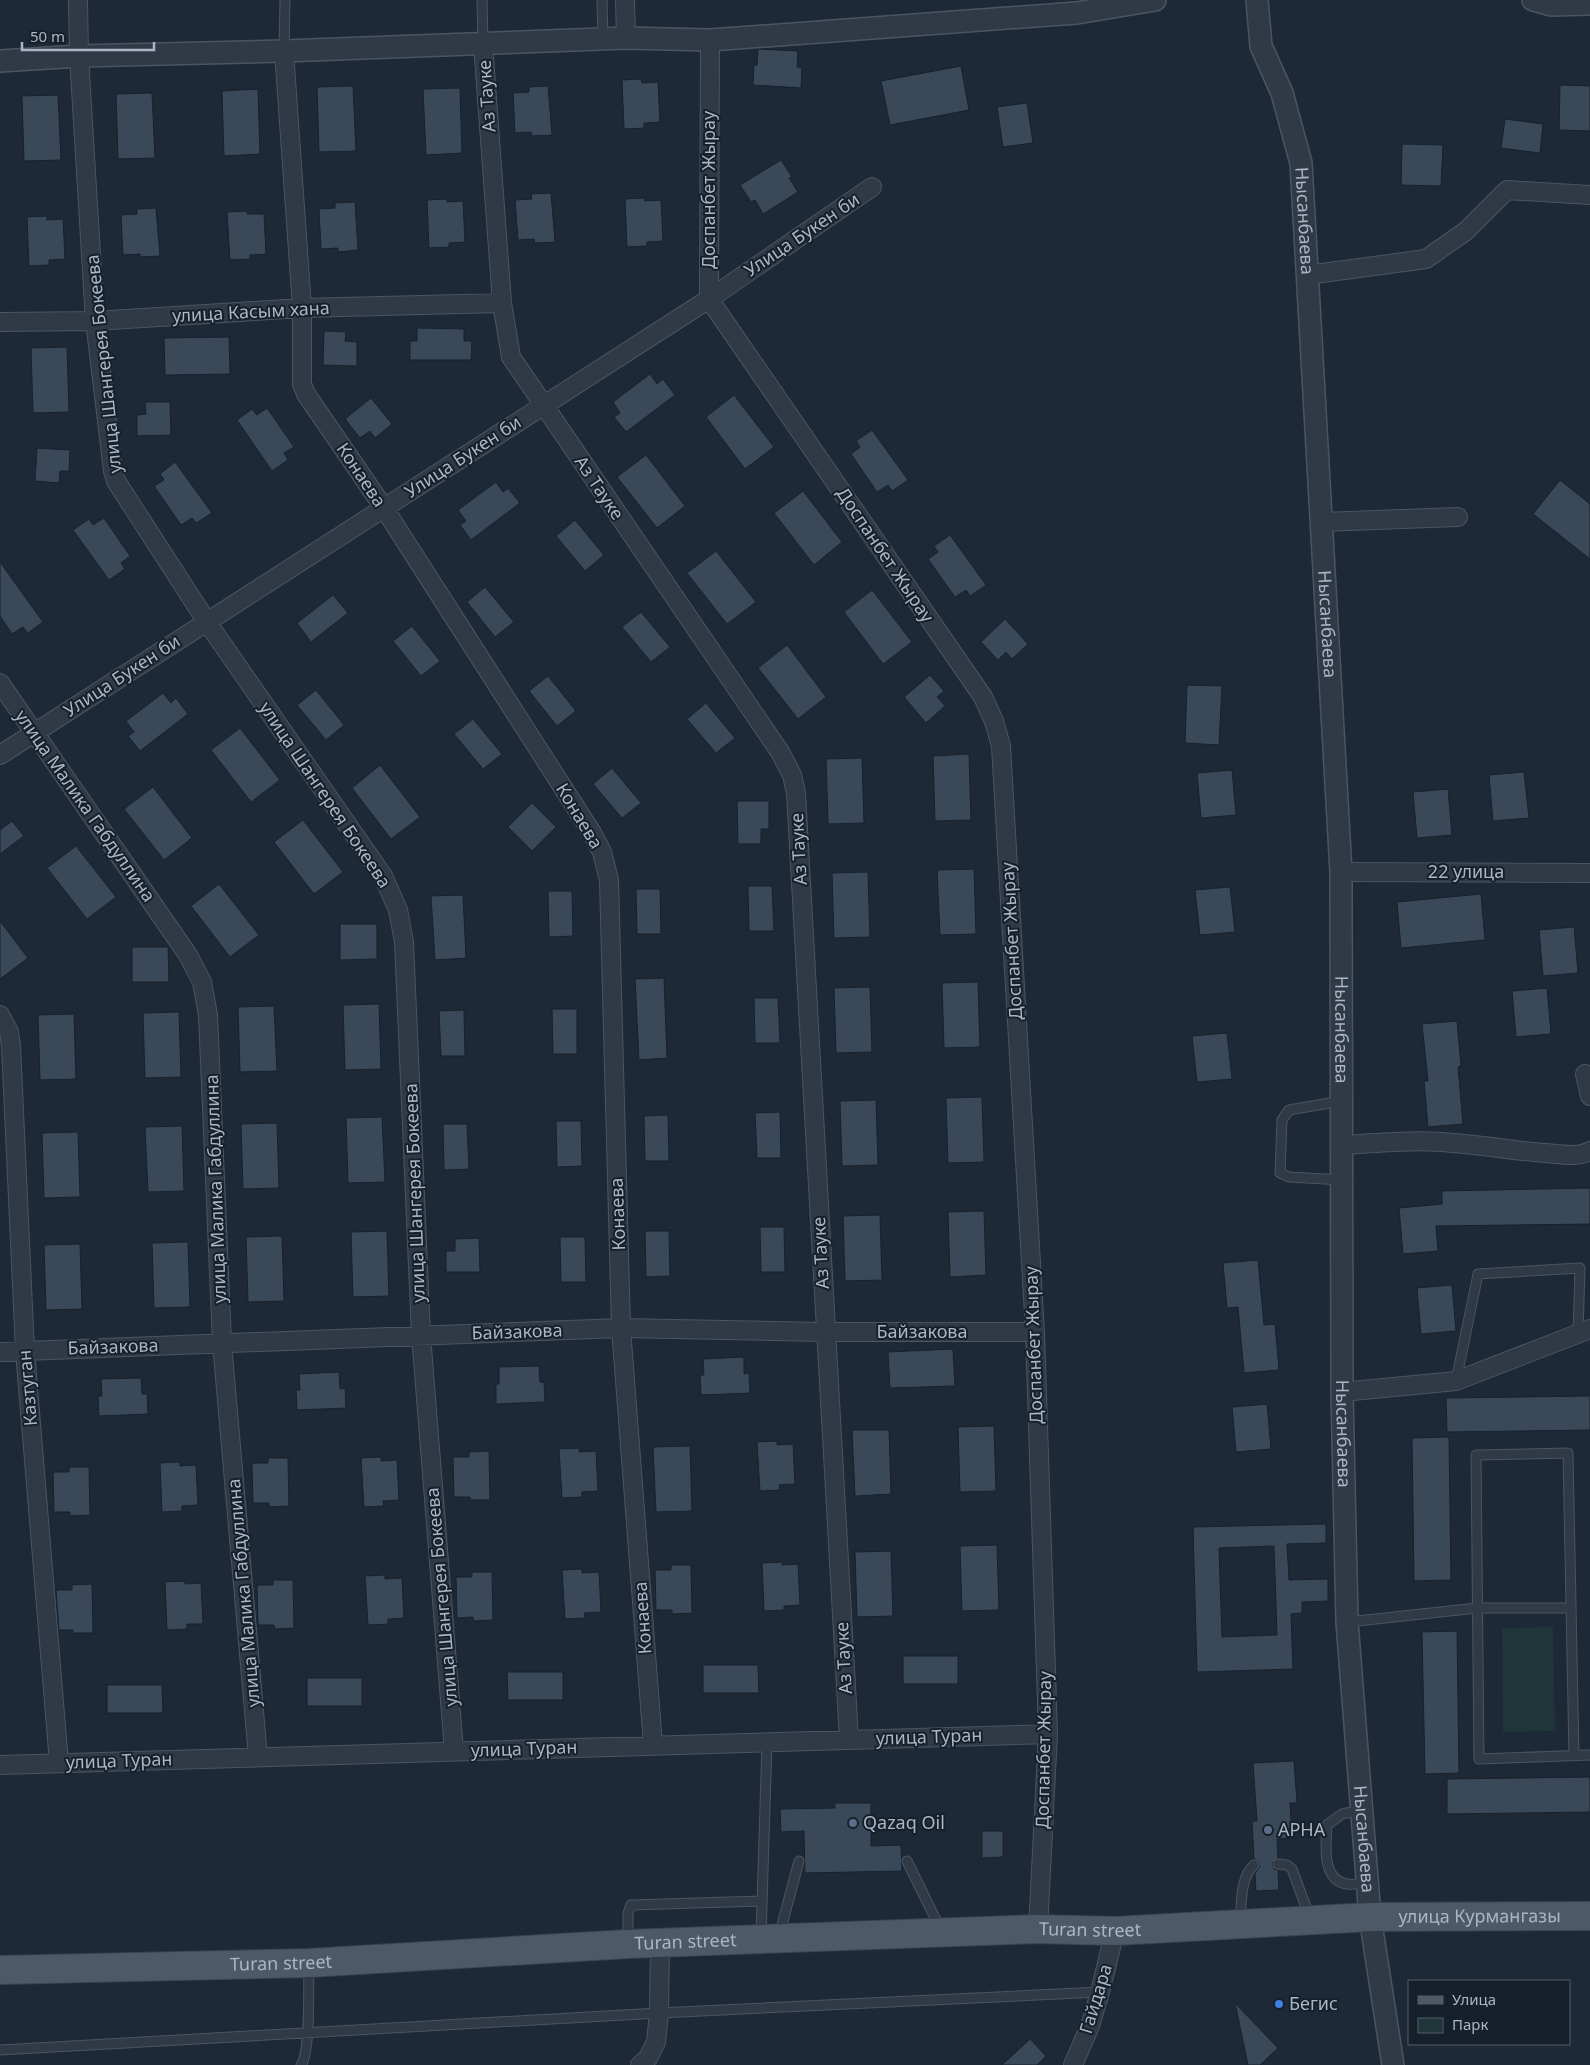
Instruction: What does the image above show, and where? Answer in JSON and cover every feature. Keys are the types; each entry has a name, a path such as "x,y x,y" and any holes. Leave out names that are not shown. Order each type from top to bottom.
{"main road":[{"name":"улица Курмангазы","path":"1370,1917 1590,1916"},
{"name":"Turan street","path":"0,1970 309,1964 628,1944 1038,1929 1115,1931 1370,1917"}],"street":[{"name":"улица Шангерея Бокеева","path":"78,0 79,56 95,321 116,481 207,622 383,876 398,910 404,942 421,1335 454,1751"},
{"path":"625,0 626,38"},
{"path":"0,60 626,38 710,40 1076,13 1155,0"},
{"name":"Нысанбаева","path":"1257,0 1261,46 1282,93 1300,163 1341,872 1342,1392 1347,1622 1370,1917 1393,2065"},
{"path":"1533,0 1550,5 1590,4"},
{"name":"Доспанбет Жырау","path":"710,40 709,298 982,697 994,721 1001,746 1035,1332 1048,1734 1038,1929"},
{"name":"Аз Тауке","path":"483,44 502,303 511,357 542,406 780,752 792,775 796,793 849,1740"},
{"name":"Конаева","path":"284,51 302,308 302,384 306,394 384,508 587,825 602,852 609,880 621,1328 653,1745"},
{"name":"Улица Букен би","path":"0,755 709,298 872,187"},
{"path":"1307,275 1426,258 1466,231 1507,190 1590,194"},
{"name":"улица Касым хана","path":"0,322 95,321 302,308 502,303"},
{"path":"1321,522 1458,517"},
{"name":"улица Малика Габдуллина","path":"0,682 188,955 202,982 208,1015 222,1343 258,1757"},
{"name":"22 улица","path":"1341,872 1590,873"},
{"name":"Казтуган","path":"0,1015 8,1032 11,1046 25,1351 59,1763"},
{"path":"1585,1074 1590,1096"},
{"path":"1341,1145 1452,1142 1533,1152 1584,1154 1590,1151"},
{"name":"Байзакова","path":"0,1352 621,1328 825,1332 1035,1332"},
{"path":"1342,1392 1456,1381 1584,1331"},
{"name":"улица Туран","path":"0,1765 1048,1734"},
{"name":"Гайдара","path":"1073,2065 1090,2026 1115,1931"},
{"path":"640,2065 648,2058 656,2042 659,2013 660,1943"}],"lane":[{"path":"284,51 285,0"},
{"path":"482,0 483,44"},
{"path":"602,0 603,39"},
{"path":"1342,1101 1288,1110 1282,1120 1280,1173 1289,1177 1342,1180"},
{"path":"1456,1381 1478,1274 1580,1268 1584,1331"},
{"path":"1574,1756 1568,1453 1476,1455 1479,1760 1574,1756 1590,1755"},
{"path":"1347,1622 1477,1608 1570,1608"},
{"path":"767,1742 762,1901 770,1939"},
{"path":"1362,1810 1342,1814 1327,1825 1325,1861 1334,1876 1346,1884 1368,1883"},
{"path":"770,1939 799,1861"},
{"path":"907,1861 942,1932"},
{"path":"1278,1864 1287,1865 1292,1869 1310,1920"},
{"path":"1240,1923 1242,1892 1247,1872 1254,1865"},
{"path":"628,1944 628,1912 631,1905 762,1901"},
{"path":"301,2065 304,2060 307,2034 309,1964"},
{"path":"0,2050 659,2013 1100,1992"}],"green space":[{"path":"1553,1627 1555,1731 1503,1732 1502,1628"}],"building":[{"path":"758,49 798,51 797,67 802,68 801,88 753,85 754,65 757,65"},
{"path":"961,66 969,110 890,125 881,81"},
{"path":"641,79 642,83 658,82 660,122 644,123 644,128 624,129 622,80"},
{"path":"1560,85 1590,86 1590,131 1559,130"},
{"path":"353,86 356,151 319,152 317,87"},
{"path":"548,86 552,135 532,136 531,132 515,133 513,93 529,92 529,87"},
{"path":"460,88 462,153 426,155 423,89"},
{"path":"258,89 260,154 224,156 222,91"},
{"path":"152,93 155,158 118,159 116,94"},
{"path":"58,95 61,160 24,161 22,96"},
{"path":"1027,103 1033,143 1003,147 997,107"},
{"path":"1505,119 1543,124 1540,153 1501,148"},
{"path":"1402,144 1443,145 1441,186 1401,185"},
{"path":"781,160 792,177 789,178 798,192 763,214 755,200 751,202 740,185"},
{"path":"551,193 555,242 535,243 534,239 518,240 515,200 532,199 531,194"},
{"path":"644,198 645,201 661,200 663,241 647,242 647,246 627,247 625,199"},
{"path":"447,199 447,202 463,201 465,242 449,243 449,247 429,248 427,200"},
{"path":"355,202 358,250 338,252 338,248 321,249 319,209 335,208 335,203"},
{"path":"156,208 160,256 140,257 140,254 123,255 121,215 137,214 137,209"},
{"path":"247,211 247,214 264,214 266,254 250,255 250,259 230,260 227,212"},
{"path":"47,216 47,220 63,219 65,259 49,260 49,265 29,266 27,217"},
{"path":"417,328 464,329 464,341 472,341 471,360 410,360 410,341 417,341"},
{"path":"324,331 346,332 345,341 357,342 357,366 323,365"},
{"path":"229,337 230,374 165,375 164,338"},
{"path":"67,347 69,412 33,413 31,348"},
{"path":"650,374 657,384 663,379 675,395 626,432 614,417 620,413 613,402"},
{"path":"734,395 774,447 745,469 706,417"},
{"path":"371,398 392,424 375,438 370,431 360,438 345,419"},
{"path":"145,402 170,402 171,435 137,436 137,415 146,414"},
{"path":"267,408 294,447 284,453 288,460 272,471 237,420 252,409 257,415"},
{"path":"872,430 908,480 892,491 888,485 877,492 851,454 860,447 856,441"},
{"path":"37,448 70,450 69,471 60,471 59,483 35,481"},
{"path":"646,455 685,506 657,528 617,477"},
{"path":"175,462 212,513 196,523 192,518 181,525 154,486 164,480 160,474"},
{"path":"1560,480 1590,504 1590,559 1533,514"},
{"path":"496,482 503,492 508,488 520,503 471,540 460,525 466,521 458,510"},
{"path":"803,491 842,542 814,565 774,513"},
{"path":"104,518 130,556 121,563 125,569 109,580 73,530 89,519 93,525"},
{"path":"575,520 604,555 585,571 556,536"},
{"path":"950,535 986,585 970,596 966,590 955,597 928,559 938,552 934,546"},
{"path":"716,551 756,602 727,624 687,573"},
{"path":"0,562 43,622 28,633 23,627 12,634 0,616"},
{"path":"485,587 514,622 495,637 467,602"},
{"path":"872,590 912,642 883,664 844,612"},
{"path":"333,595 348,613 311,642 297,623"},
{"path":"641,612 670,647 651,662 622,627"},
{"path":"1005,619 1028,644 1012,659 1006,652 998,660 981,642"},
{"path":"412,626 440,661 421,676 393,641"},
{"path":"787,645 826,697 798,719 758,668"},
{"path":"930,675 944,691 937,697 945,706 926,723 904,697"},
{"path":"548,676 576,711 557,726 529,691"},
{"path":"1187,685 1222,686 1219,745 1185,743"},
{"path":"316,690 344,725 326,740 297,705"},
{"path":"163,693 171,703 176,698 188,714 140,751 128,736 134,732 126,721"},
{"path":"706,703 735,738 716,753 687,719"},
{"path":"473,719 502,754 483,769 454,734"},
{"path":"240,728 280,780 251,802 211,750"},
{"path":"969,754 971,820 935,821 933,756"},
{"path":"862,758 864,823 828,824 826,759"},
{"path":"380,765 420,817 391,839 352,788"},
{"path":"612,768 641,803 622,818 593,784"},
{"path":"1232,770 1236,815 1201,818 1197,773"},
{"path":"1524,772 1529,818 1493,821 1489,775"},
{"path":"153,787 192,838 164,860 124,809"},
{"path":"1448,789 1452,835 1417,838 1413,792"},
{"path":"737,801 769,801 769,829 761,829 761,844 738,844"},
{"path":"532,803 556,827 532,851 508,827"},
{"path":"303,820 343,872 314,894 274,842"},
{"path":"12,821 24,836 0,854 0,830"},
{"path":"76,846 116,897 87,919 47,868"},
{"path":"974,869 976,934 940,935 937,870"},
{"path":"868,872 870,937 834,938 832,873"},
{"path":"219,884 259,935 230,957 191,906"},
{"path":"748,886 772,886 774,931 749,931"},
{"path":"1230,887 1235,932 1200,935 1195,890"},
{"path":"636,889 660,889 661,934 637,934"},
{"path":"548,891 572,891 573,936 549,937"},
{"path":"1481,894 1485,940 1401,948 1397,902"},
{"path":"463,895 466,958 435,960 431,896"},
{"path":"0,921 28,958 0,979"},
{"path":"340,924 377,924 377,959 340,960"},
{"path":"1574,927 1578,973 1543,976 1539,930"},
{"path":"132,947 168,947 169,982 132,982"},
{"path":"664,978 667,1058 639,1060 635,979"},
{"path":"978,982 980,1047 944,1048 942,983"},
{"path":"870,987 872,1052 836,1053 834,988"},
{"path":"1547,988 1551,1034 1516,1037 1512,991"},
{"path":"754,998 778,998 780,1043 755,1043"},
{"path":"379,1004 381,1069 345,1070 343,1005"},
{"path":"274,1006 277,1071 240,1072 238,1007"},
{"path":"552,1009 577,1009 577,1054 553,1054"},
{"path":"464,1010 465,1056 441,1056 439,1011"},
{"path":"179,1012 181,1077 145,1078 143,1013"},
{"path":"74,1014 76,1079 40,1080 38,1015"},
{"path":"1457,1021 1461,1066 1458,1067 1463,1124 1428,1127 1424,1081 1428,1081 1422,1024"},
{"path":"1227,1033 1232,1079 1197,1082 1192,1036"},
{"path":"982,1097 984,1162 948,1163 946,1098"},
{"path":"876,1100 878,1165 842,1166 840,1101"},
{"path":"780,1112 781,1158 757,1158 755,1113"},
{"path":"668,1115 669,1161 645,1161 644,1116"},
{"path":"382,1117 385,1182 348,1183 346,1118"},
{"path":"556,1121 581,1121 582,1166 557,1167"},
{"path":"277,1123 279,1188 243,1189 241,1124"},
{"path":"443,1124 467,1124 469,1169 444,1170"},
{"path":"182,1126 184,1191 148,1192 145,1127"},
{"path":"78,1132 80,1197 44,1198 42,1133"},
{"path":"1590,1188 1590,1224 1436,1226 1438,1251 1403,1254 1399,1208 1442,1204 1442,1191"},
{"path":"984,1211 986,1275 950,1277 948,1212"},
{"path":"880,1215 882,1280 845,1281 843,1216"},
{"path":"760,1227 784,1227 785,1272 761,1272"},
{"path":"387,1231 389,1296 353,1297 351,1232"},
{"path":"645,1231 669,1231 670,1276 646,1277"},
{"path":"282,1236 284,1301 248,1302 246,1237"},
{"path":"560,1237 585,1237 586,1282 561,1282"},
{"path":"479,1238 480,1272 446,1272 446,1251 455,1251 455,1239"},
{"path":"188,1242 190,1307 154,1308 152,1243"},
{"path":"80,1244 82,1309 46,1310 44,1245"},
{"path":"1258,1260 1264,1325 1275,1324 1279,1370 1244,1373 1238,1307 1227,1308 1223,1263"},
{"path":"1452,1285 1456,1331 1421,1334 1417,1288"},
{"path":"953,1349 955,1386 890,1388 888,1352"},
{"path":"744,1357 744,1374 749,1373 750,1393 701,1395 700,1375 704,1375 703,1359"},
{"path":"539,1366 540,1382 544,1382 545,1402 496,1404 496,1384 499,1384 499,1367"},
{"path":"339,1372 340,1389 345,1388 346,1408 297,1410 296,1390 300,1390 299,1374"},
{"path":"141,1378 142,1394 147,1394 148,1414 99,1416 98,1396 102,1396 101,1379"},
{"path":"1590,1396 1590,1430 1447,1432 1446,1398"},
{"path":"1267,1404 1271,1449 1236,1452 1232,1407"},
{"path":"994,1426 996,1491 960,1492 958,1427"},
{"path":"852,1430 889,1430 891,1494 855,1496"},
{"path":"1449,1437 1451,1580 1414,1581 1412,1438"},
{"path":"777,1441 777,1445 793,1444 795,1484 779,1485 780,1490 760,1491 757,1442"},
{"path":"690,1446 692,1511 656,1512 653,1447"},
{"path":"579,1448 579,1452 596,1451 598,1491 582,1492 582,1497 562,1498 559,1449"},
{"path":"489,1451 490,1500 470,1500 470,1497 454,1497 453,1457 469,1457 469,1452"},
{"path":"381,1457 381,1461 397,1460 399,1500 383,1501 384,1506 364,1507 361,1458"},
{"path":"268,1458 288,1458 289,1506 269,1507 269,1503 253,1503 252,1463 268,1463"},
{"path":"180,1462 180,1466 196,1465 198,1505 182,1506 182,1511 162,1512 160,1463"},
{"path":"69,1467 89,1467 90,1515 70,1516 70,1512 54,1512 53,1472 69,1472"},
{"path":"1326,1524 1326,1543 1287,1544 1289,1580 1328,1579 1328,1601 1302,1602 1302,1613 1291,1614 1293,1669 1197,1672 1193,1527","holes":["1274,1546 1277,1635 1222,1637 1219,1548"]},
{"path":"997,1545 999,1610 962,1611 960,1546"},
{"path":"891,1551 893,1616 857,1617 855,1552"},
{"path":"782,1562 782,1565 798,1564 800,1605 784,1606 784,1610 764,1611 762,1563"},
{"path":"671,1565 691,1565 692,1613 672,1614 672,1610 656,1610 655,1570 671,1570"},
{"path":"582,1569 582,1573 599,1572 601,1612 584,1613 585,1618 565,1619 562,1570"},
{"path":"472,1572 492,1572 493,1620 473,1621 473,1617 457,1618 456,1577 472,1577"},
{"path":"385,1575 385,1579 402,1578 404,1618 388,1619 388,1624 368,1625 365,1576"},
{"path":"273,1580 293,1580 294,1628 275,1629 274,1625 258,1625 257,1585 273,1585"},
{"path":"185,1581 185,1584 201,1583 203,1624 187,1624 187,1629 167,1630 165,1582"},
{"path":"92,1584 93,1633 73,1633 73,1630 59,1630 56,1590 72,1590 72,1585"},
{"path":"1457,1631 1459,1773 1425,1774 1422,1632"},
{"path":"903,1656 958,1656 958,1684 903,1684"},
{"path":"703,1665 758,1665 759,1693 703,1693"},
{"path":"507,1672 563,1672 563,1700 508,1700"},
{"path":"307,1678 362,1678 362,1706 307,1706"},
{"path":"107,1685 162,1685 163,1713 107,1713"},
{"path":"1294,1761 1297,1803 1290,1803 1292,1838 1277,1839 1278,1858 1272,1863 1274,1869 1278,1870 1279,1890 1256,1891 1255,1874 1260,1866 1258,1861 1254,1859 1252,1821 1257,1821 1253,1763"},
{"path":"1590,1777 1590,1812 1447,1814 1447,1779"},
{"path":"835,1803 871,1803 871,1846 901,1845 902,1871 805,1873 804,1831 781,1832 780,1809 835,1808"},
{"path":"982,1831 1003,1831 1003,1857 982,1858"},
{"path":"1235,2003 1278,2048 1260,2065 1248,2065"},
{"path":"1030,2039 1046,2056 1037,2065 1002,2065"}],"place":[{"name":"Qazaq Oil","path":"853,1823"},
{"name":"АРНА","path":"1268,1830"},
{"name":"Бегис","path":"1279,2004"}]}
